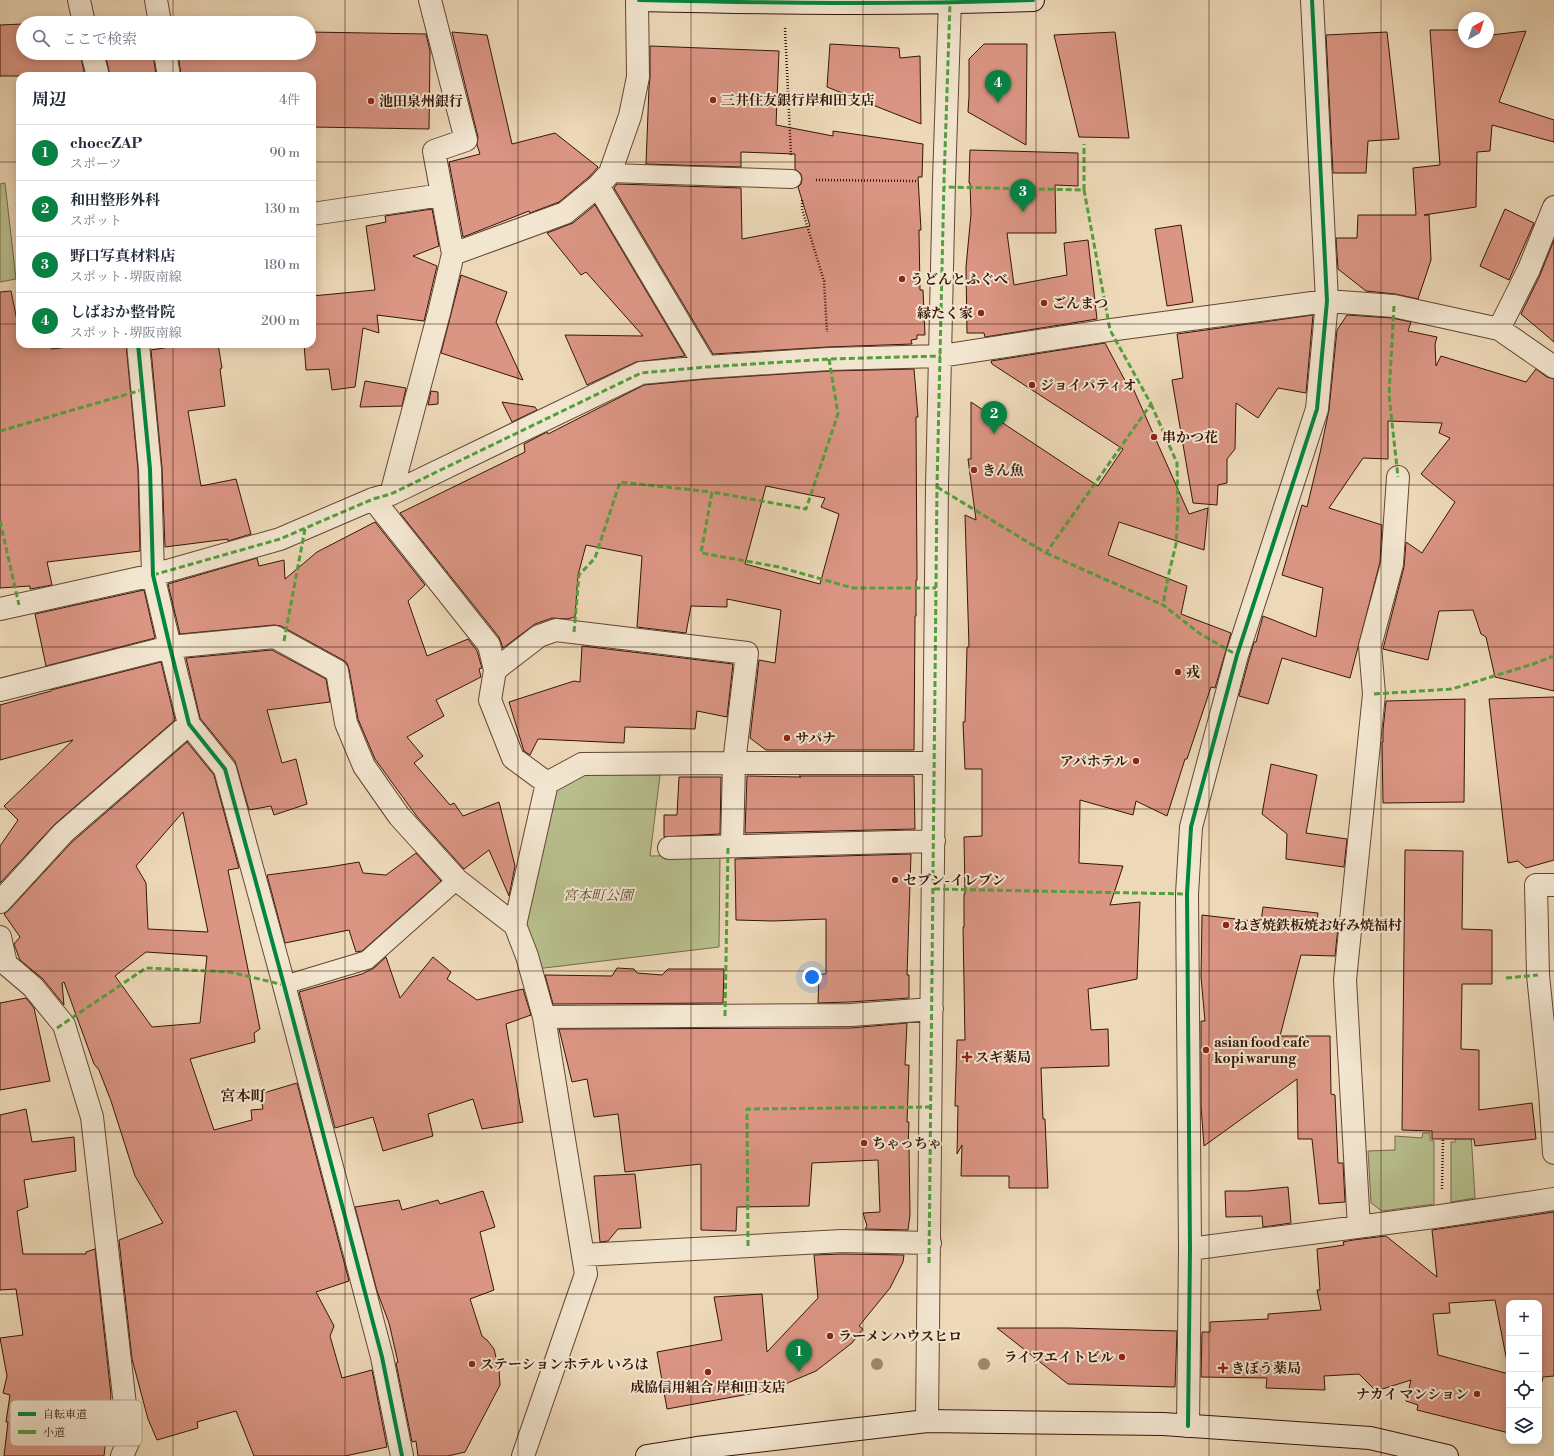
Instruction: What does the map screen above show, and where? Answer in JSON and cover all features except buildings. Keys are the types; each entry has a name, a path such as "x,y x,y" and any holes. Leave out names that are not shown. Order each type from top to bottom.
{"street":[{"path":"79,0 82,16"},
{"path":"156,0 159,16"},
{"path":"382,496 439,313 453,254 434,151 466,140 430,0"},
{"path":"453,254 565,213 604,180 630,116 638,77 638,0 784,4 1033,0"},
{"path":"1188,1426 1190,1249 1187,894 1191,827 1237,655 1318,409 1327,302 1312,0"},
{"path":"927,1421 937,487 950,1"},
{"path":"94,60 97,72"},
{"path":"166,60 168,72"},
{"path":"604,180 706,367"},
{"path":"316,213 442,195"},
{"path":"1499,329 1529,269 1554,207"},
{"path":"0,609 153,575 280,539 382,496 641,373 829,359 941,356 1110,330 1327,302 1394,306 1499,329 1554,367"},
{"path":"138,348 150,470 153,575 170,647 189,724 225,769 284,985 382,1358 402,1456"},
{"path":"1359,1227 1346,980 1374,694 1370,646 1392,564 1398,477"},
{"path":"382,496 489,645 495,670 490,700 513,758 546,783"},
{"path":"495,670 539,636 556,630 747,653 734,763 732,846"},
{"path":"0,690 170,647 275,636 337,671 346,723 364,766 399,816 457,880 515,925 527,956 544,1017 586,1274 523,1456"},
{"path":"0,902 63,833 189,724"},
{"path":"515,925 546,783 582,764 934,763"},
{"path":"669,848 934,842"},
{"path":"1554,885 1536,885 1538,975 1550,1092 1554,1153"},
{"path":"2,953 6,964 33,987 64,1025 92,1117 124,1400"},
{"path":"544,1017 851,1015 932,1009"},
{"path":"1190,1249 1441,1216 1554,1199"},
{"path":"583,1255 842,1241 929,1252"},
{"path":"647,1456 697,1448 927,1421 1188,1426 1370,1438 1447,1456"},
{"path":"122,1456 126,1446"}],"lane":[{"path":"604,180 797,180"},
{"path":"284,985 367,960 457,880"}],"path":[{"path":"784,4 797,180 802,209 824,281 829,359"},
{"path":"797,180 944,182"},
{"path":"1441,1216 1443,1139"}],"green space":[{"path":"5,183 16,279 0,282 0,184"},
{"name":"宮本町公園","path":"578,774 660,775 650,856 720,855 719,947 536,969 524,922 556,786"},
{"path":"1423,1133 1430,1133 1430,1140 1434,1141 1434,1204 1382,1211 1371,1203 1368,1151 1395,1150 1395,1136 1422,1138"},
{"path":"1471,1133 1475,1198 1451,1202 1451,1142 1455,1142 1456,1134"}],"marked path":[{"path":"929,1263 937,487 944,181 950,3"},
{"path":"1084,144 1084,190"},
{"path":"937,487 1046,553 1151,404 1110,330 1084,190 944,187"},
{"path":"1394,306 1389,395 1398,477"},
{"path":"153,575 280,539 373,499 391,494 641,373 829,359 941,356"},
{"path":"829,359 838,414 806,509 712,492 701,553 779,567 853,588 936,588"},
{"path":"0,431 142,390"},
{"path":"1151,404 1177,463 1178,510 1176,544 1163,605"},
{"path":"574,632 579,575 595,558 620,482 712,492"},
{"path":"0,521 19,605"},
{"path":"284,641 305,529"},
{"path":"1046,553 1163,605 1199,633 1237,655"},
{"path":"1374,694 1452,689 1554,656"},
{"path":"725,1016 728,847"},
{"path":"934,889 1187,894"},
{"path":"57,1028 146,968 230,972 284,985"},
{"path":"1506,978 1538,975"},
{"path":"748,1246 747,1109 931,1107"}],"cycle path":[{"path":"639,0 836,3 935,3 1033,0"},
{"path":"1188,1426 1190,1249 1187,894 1191,827 1237,655 1317,409 1327,301 1312,0"},
{"path":"138,348 150,469 153,575 170,647 189,724 225,769 284,985 382,1357 402,1456"}],"place":[{"name":"三井住友銀行岸和田支店","path":"713,100"},
{"name":"池田泉州銀行","path":"371,101"},
{"name":"しばおか整骨院","path":"998,103"},
{"name":"野口写真材料店","path":"1023,212"},
{"name":"うどんとふぐべ","path":"902,279"},
{"name":"ごんまつ","path":"1044,303"},
{"name":"縁たく家","path":"981,313"},
{"name":"ジョイパティオ","path":"1032,385"},
{"name":"和田整形外科","path":"994,434"},
{"name":"串かつ花","path":"1154,437"},
{"name":"きん魚","path":"974,470"},
{"name":"戎","path":"1178,672"},
{"name":"サパナ","path":"787,738"},
{"name":"アパホテル","path":"1136,761"},
{"name":"セブン-イレブン","path":"895,880"},
{"name":"ねぎ焼鉄板焼お好み焼福村","path":"1226,925"},
{"name":"asian food cafe kopi warung","path":"1206,1050"},
{"name":"スギ薬局","path":"967,1057"},
{"name":"ちゃっちゃ","path":"864,1143"},
{"name":"ラーメンハウスヒロ","path":"830,1336"},
{"name":"ライフエイトビル","path":"1122,1357"},
{"name":"ステーションホテル いろは","path":"472,1364"},
{"name":"きぼう薬局","path":"1223,1368"},
{"name":"成協信用組合 岸和田支店","path":"708,1372"},
{"name":"choccZAP","path":"799,1372"},
{"name":"ナカイ マンション","path":"1477,1394"}],"district":[{"name":"宮本町","path":"243,1096"}]}
